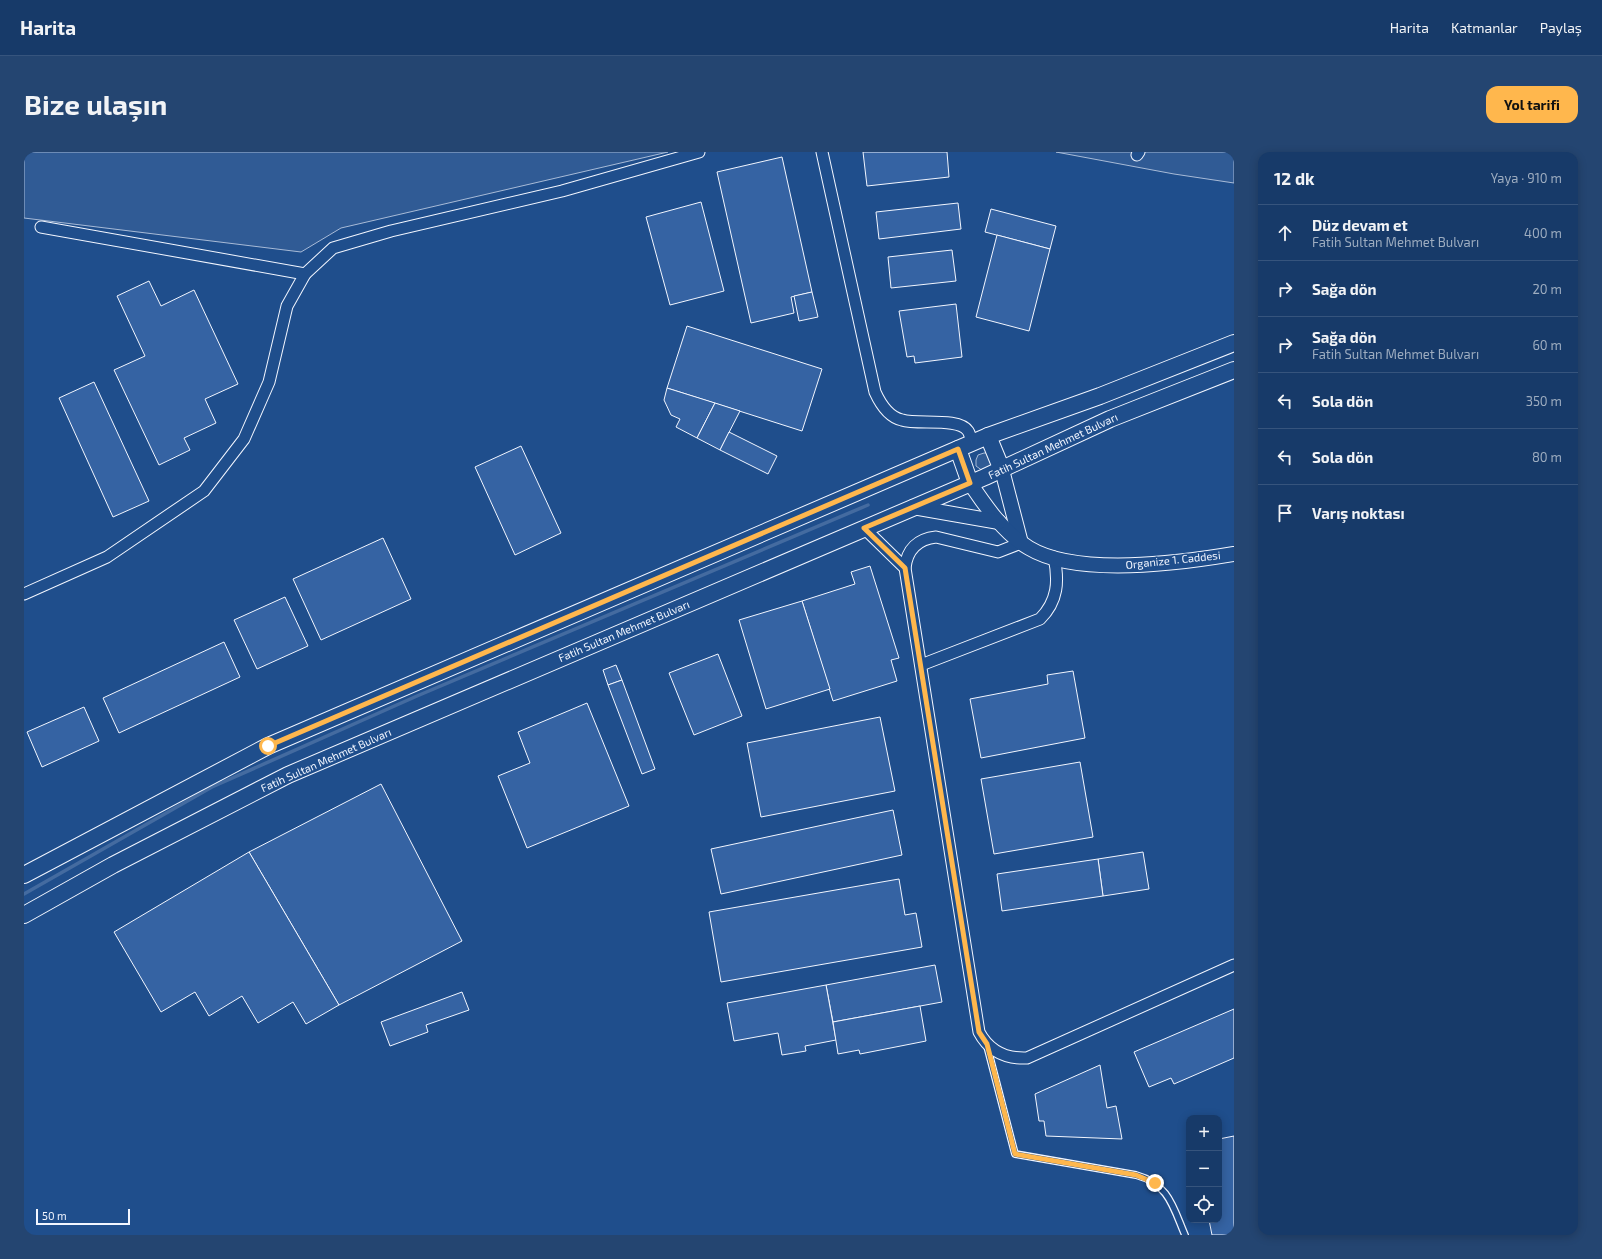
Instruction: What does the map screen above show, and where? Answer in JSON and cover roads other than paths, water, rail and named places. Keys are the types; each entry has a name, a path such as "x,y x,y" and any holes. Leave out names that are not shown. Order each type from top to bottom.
{"main road":[{"path":"24,875 268,746 988,436 1100,396 1234,344"},
{"name":"Fatih Sultan Mehmet Bulvarı","path":"24,915 113,865 288,775 1002,470 1110,419 1234,370"},
{"path":"988,436 1002,470"},
{"path":"965,446 970,483"}],"street":[{"path":"24,594 106,557 204,491 244,439 269,382 287,306 305,274 333,248 391,231 562,191 699,152"},
{"path":"822,152 875,392 881,404 890,414 901,420 951,423 960,425 967,430 965,446"},
{"path":"41,227 305,274"},
{"path":"1002,470 1021,543 998,552 936,537 929,538 923,540 912,548 908,554 905,568 979,1032 987,1044 1005,1056 1027,1058 1234,965"},
{"name":"Organize 1. Caddesi","path":"970,483 999,522 1021,543 1031,550 1065,561 1130,566 1234,554"},
{"path":"913,507 999,522"},
{"path":"864,528 905,568"},
{"path":"921,665 1040,619 1050,608 1056,593 1057,574 1054,558"}],"lane":[{"path":"987,1044 1015,1154 1136,1175 1149,1180 1169,1196 1185,1235"}],"waterway":[{"path":"24,894 212,787 417,696 868,505"}]}
